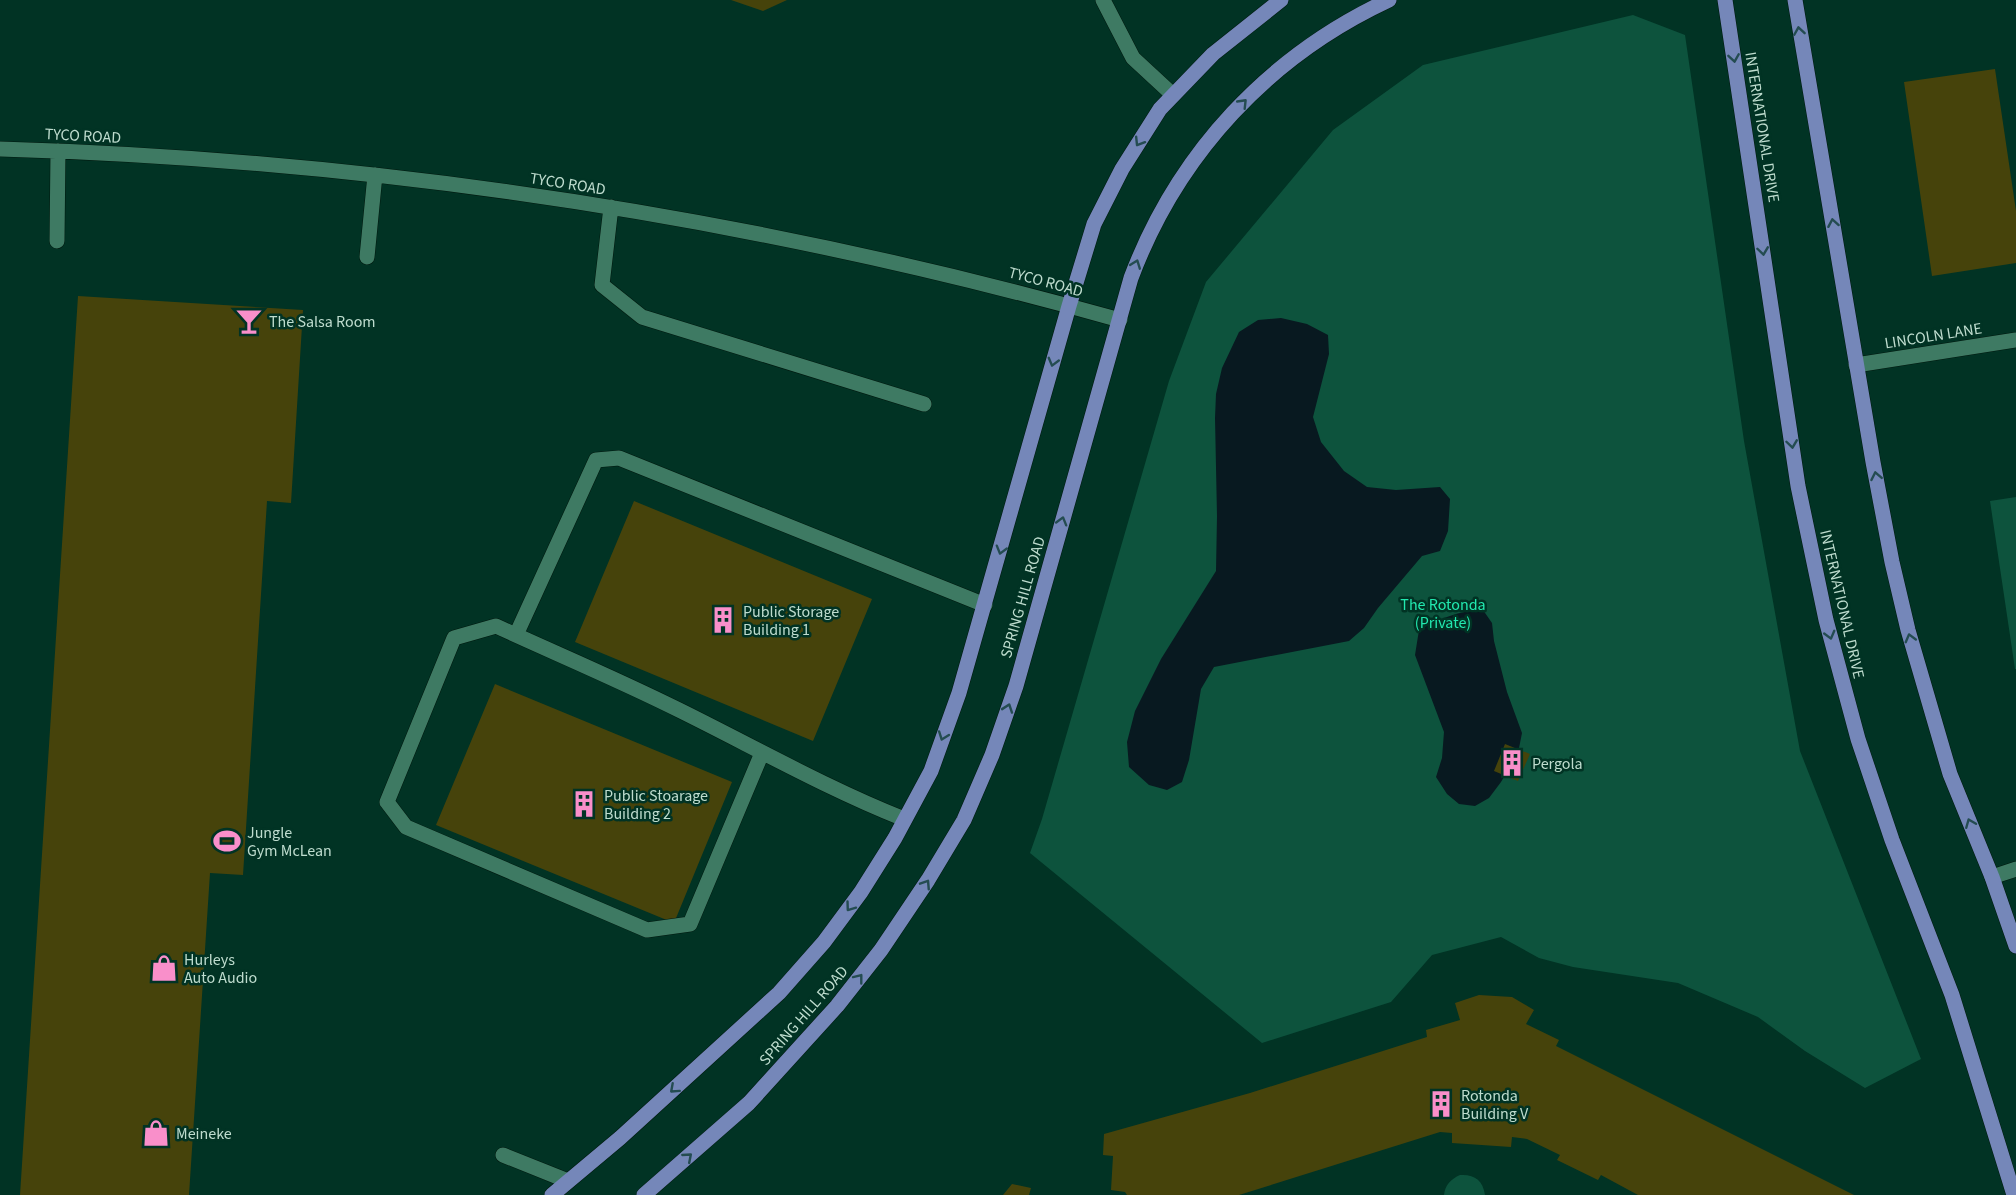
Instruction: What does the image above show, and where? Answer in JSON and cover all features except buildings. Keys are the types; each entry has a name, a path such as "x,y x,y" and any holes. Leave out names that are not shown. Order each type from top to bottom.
{"main road":[{"name":"SPRING HILL ROAD","path":"552,1195 691,1074 779,993 824,942 861,892 931,771 959,693 1094,224 1122,169 1160,109 1213,54 1281,0"},
{"name":"SPRING HILL ROAD","path":"644,1195 749,1103 837,1006 881,950 928,880 963,820 992,754 1016,686 1131,278 1148,236 1176,184 1214,132 1258,87 1353,17 1389,0"},
{"name":"INTERNATIONAL DRIVE","path":"1725,0 1798,486 1826,620 1858,739 1892,840 1952,995 2014,1195"},
{"path":"1795,0 1892,562 1908,630 1950,774 1992,877 2016,946"}],"street":[{"path":"1103,0 1133,58 1173,95"},
{"name":"TYCO ROAD","path":"0,149 284,166 563,199 800,243 987,284 1120,320"},
{"path":"57,241 58,151"},
{"path":"367,257 375,175"},
{"path":"611,207 602,285 642,317 924,404"},
{"name":"LINCOLN LANE","path":"1856,364 2016,340"},
{"path":"516,635 597,460 619,458 985,605"},
{"path":"762,753 690,924 647,930 406,827 387,802 454,638 496,626 678,709 812,779 904,819"},
{"path":"1992,877 2016,868"},
{"path":"503,1155 568,1181"}],"green space":[{"name":"The Rotonda (Private)","path":"1633,15 1685,35 1744,441 1800,751 1921,1059 1865,1088 1805,1051 1758,1017 1678,983 1573,967 1539,958 1501,937 1432,955 1391,1002 1262,1043 1030,853 1042,819 1169,381 1206,282 1333,130 1423,65"},
{"path":"2016,497 2016,669 2015,669 1990,501"},
{"path":"1460,1175 1477,1179 1485,1195 1444,1195 1449,1183"}],"water":[{"path":"1281,318 1307,324 1328,335 1329,354 1313,417 1321,442 1344,471 1367,487 1396,490 1440,487 1450,499 1448,531 1440,551 1422,556 1364,628 1349,641 1214,667 1201,689 1189,760 1182,782 1167,790 1149,785 1129,767 1127,742 1135,711 1161,659 1216,571 1215,418 1216,394 1222,368 1239,332 1258,320"},
{"path":"1483,610 1492,623 1494,641 1507,692 1522,733 1518,753 1501,782 1489,798 1475,806 1459,804 1447,794 1436,777 1442,758 1444,732 1415,655 1419,630 1450,616"}],"place":[{"name":"The Salsa Room","path":"249,321"},
{"name":"Public Storage Building 1","path":"723,620"},
{"name":"Pergola","path":"1512,763"},
{"name":"Public Stoarage Building 2","path":"584,804"},
{"name":"Jungle Gym McLean","path":"227,841"},
{"name":"Hurleys Auto Audio","path":"164,968"},
{"name":"Rotonda Building V","path":"1441,1104"},
{"name":"Meineke","path":"156,1133"}]}
